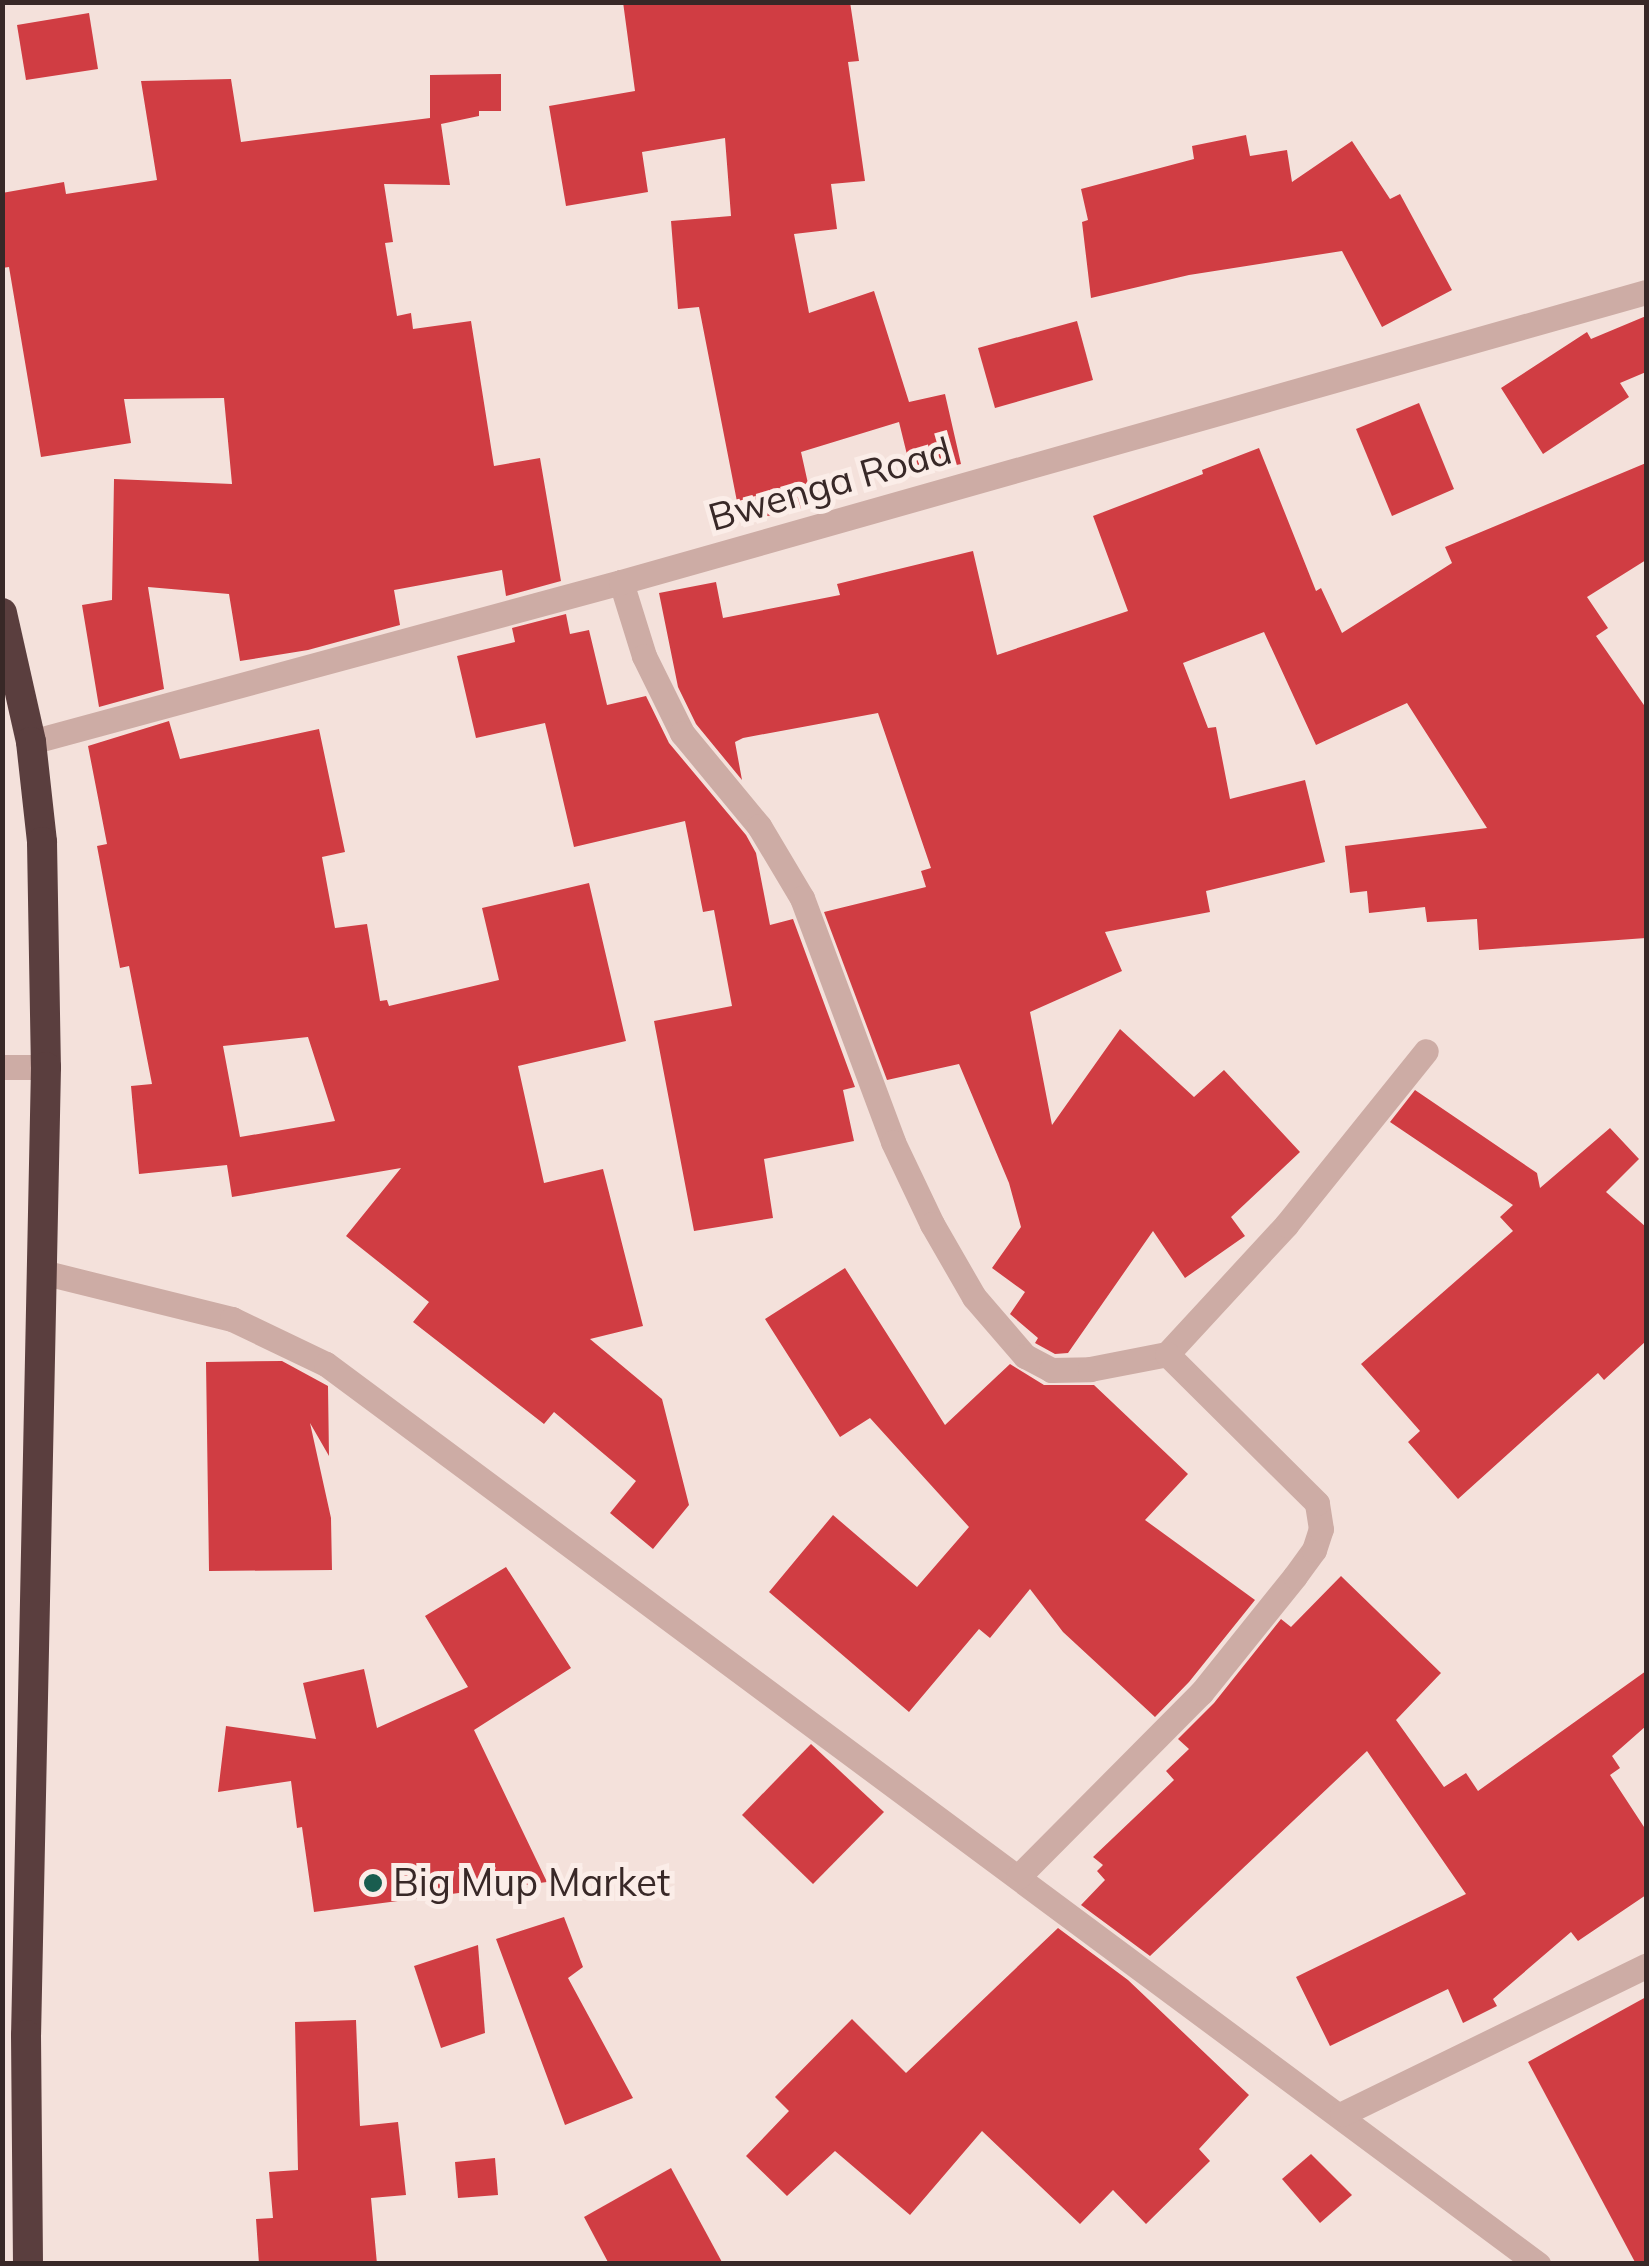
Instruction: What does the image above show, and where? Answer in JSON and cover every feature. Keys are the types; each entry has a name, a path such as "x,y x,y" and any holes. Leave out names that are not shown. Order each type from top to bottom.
{"highway":[{"path":"2,613 31,742 42,842 46,1068 26,2015 28,2264"}],"street":[{"name":"Bwenga Road","path":"31,742 621,582 1646,292"},
{"path":"621,582 644,656 682,733 759,826 802,898 892,1142 974,1297 1025,1356 1051,1370 1090,1369 1167,1354 1286,1225 1426,1051"},
{"path":"2,1067 46,1068"},
{"path":"42,1272 232,1320 326,1364 1342,2114 1538,2264"},
{"path":"1018,1877 1201,1693 1305,1563 1321,1528 1317,1503 1167,1354"},
{"path":"1342,2114 1646,1966"}],"building":[{"path":"623,2 850,2 859,61 848,62 865,181 831,184 837,229 794,234 809,313 874,291 909,402 945,394 961,464 912,475 899,422 801,452 813,506 741,522 699,307 678,309 671,221 731,216 725,138 642,152 648,192 566,206 549,106 635,91"},
{"path":"89,13 98,69 26,80 17,25"},
{"path":"501,74 501,111 479,111 479,116 441,124 450,185 384,184 393,242 385,243 397,316 411,313 413,329 471,321 494,466 540,458 561,581 506,596 502,570 394,590 400,625 308,650 240,661 229,594 148,587 164,689 99,707 82,605 112,600 114,479 232,484 224,398 124,399 131,443 41,457 9,267 2,268 2,193 64,182 66,194 157,180 141,81 231,79 241,142 430,118 430,75"},
{"path":"1246,135 1250,156 1287,150 1292,182 1352,141 1390,199 1400,194 1452,290 1382,327 1342,251 1189,275 1091,298 1082,222 1088,220 1081,189 1194,159 1192,146"},
{"path":"1646,316 1646,372 1620,383 1629,397 1543,454 1501,388 1587,332 1591,339"},
{"path":"1077,321 1093,380 995,408 978,348"},
{"path":"1419,403 1454,489 1392,516 1356,429"},
{"path":"1259,448 1316,591 1321,588 1342,633 1452,563 1445,547 1646,463 1646,560 1587,597 1608,628 1596,636 1646,708 1646,938 1479,950 1477,919 1427,922 1425,907 1369,913 1367,891 1350,893 1345,846 1487,828 1407,703 1316,745 1264,632 1183,663 1208,728 1216,727 1230,799 1305,780 1325,862 1206,891 1210,912 1105,932 1122,971 1030,1012 1052,1125 1120,1029 1194,1097 1224,1070 1300,1152 1231,1217 1245,1236 1185,1278 1153,1231 1068,1353 1055,1354 1035,1343 1038,1338 1010,1314 1025,1292 992,1268 1021,1227 1009,1183 959,1064 887,1080 824,912 926,887 921,871 931,868 878,713 743,738 735,742 742,780 696,724 678,687 659,593 716,582 723,618 840,595 837,584 973,551 997,655 1128,611 1093,516"},
{"path":"566,614 570,634 589,630 607,705 646,696 669,743 746,835 756,853 770,925 793,919 855,1087 843,1090 854,1141 764,1159 773,1218 694,1231 654,1021 732,1006 714,910 703,912 685,821 574,847 545,723 476,738 457,656 515,642 512,628"},
{"path":"169,721 180,759 319,729 345,852 322,857 335,928 367,924 380,1001 387,1000 389,1006 499,980 482,908 589,883 626,1041 518,1066 544,1183 603,1169 643,1326 590,1339 662,1399 689,1505 653,1549 610,1513 636,1481 554,1412 544,1424 413,1322 429,1302 346,1236 401,1168 232,1197 227,1165 139,1174 131,1086 152,1084 129,966 120,968 97,846 107,844 88,746","holes":["308,1037 335,1121 240,1137 223,1046"]},
{"path":"1415,1090 1537,1173 1540,1188 1610,1128 1639,1159 1606,1192 1646,1227 1646,1341 1604,1380 1598,1373 1458,1499 1408,1442 1420,1431 1361,1364 1513,1231 1500,1217 1513,1205 1390,1122"},
{"path":"845,1268 945,1425 1010,1364 1044,1385 1094,1385 1188,1474 1145,1520 1255,1600 1189,1682 1155,1717 1063,1632 1030,1589 990,1638 979,1629 909,1712 769,1592 833,1515 917,1587 969,1527 870,1418 840,1437 765,1319"},
{"path":"282,1361 328,1386 329,1456 310,1423 331,1518 332,1570 209,1571 206,1362"},
{"path":"506,1567 571,1668 474,1730 547,1882 477,1891 475,1884 474,1891 314,1912 291,1781 218,1792 226,1726 316,1739 303,1683 364,1669 377,1728 468,1687 425,1616"},
{"path":"1341,1576 1441,1673 1396,1720 1444,1787 1466,1773 1478,1791 1646,1671 1646,1726 1612,1756 1620,1768 1610,1775 1646,1830 1646,1895 1578,1941 1571,1932 1493,1999 1497,2006 1463,2023 1448,1989 1330,2046 1296,1977 1466,1894 1367,1751 1150,1956 1081,1905 1105,1880 1097,1871 1103,1865 1093,1857 1174,1780 1166,1771 1189,1749 1178,1739 1214,1703 1281,1619 1291,1627"},
{"path":"811,1744 884,1812 813,1884 742,1815"},
{"path":"564,1917 583,1967 568,1978 633,2098 565,2125 496,1939"},
{"path":"1058,1928 1128,1980 1249,2095 1199,2149 1210,2161 1146,2224 1113,2190 1080,2224 982,2131 910,2215 835,2151 787,2196 746,2156 789,2111 775,2097 852,2019 906,2073"},
{"path":"478,1945 485,2033 441,2048 414,1966"},
{"path":"1646,1997 1646,2264 1636,2264 1528,2062"},
{"path":"356,2020 360,2126 398,2122 406,2195 371,2198 377,2264 259,2264 256,2219 273,2218 269,2172 298,2170 295,2022"},
{"path":"1311,2154 1352,2195 1320,2223 1282,2179"},
{"path":"495,2158 498,2195 458,2198 455,2162"},
{"path":"671,2168 723,2264 609,2264 584,2217"}],"place":[{"name":"Big Mup Market","path":"373,1883"}]}
